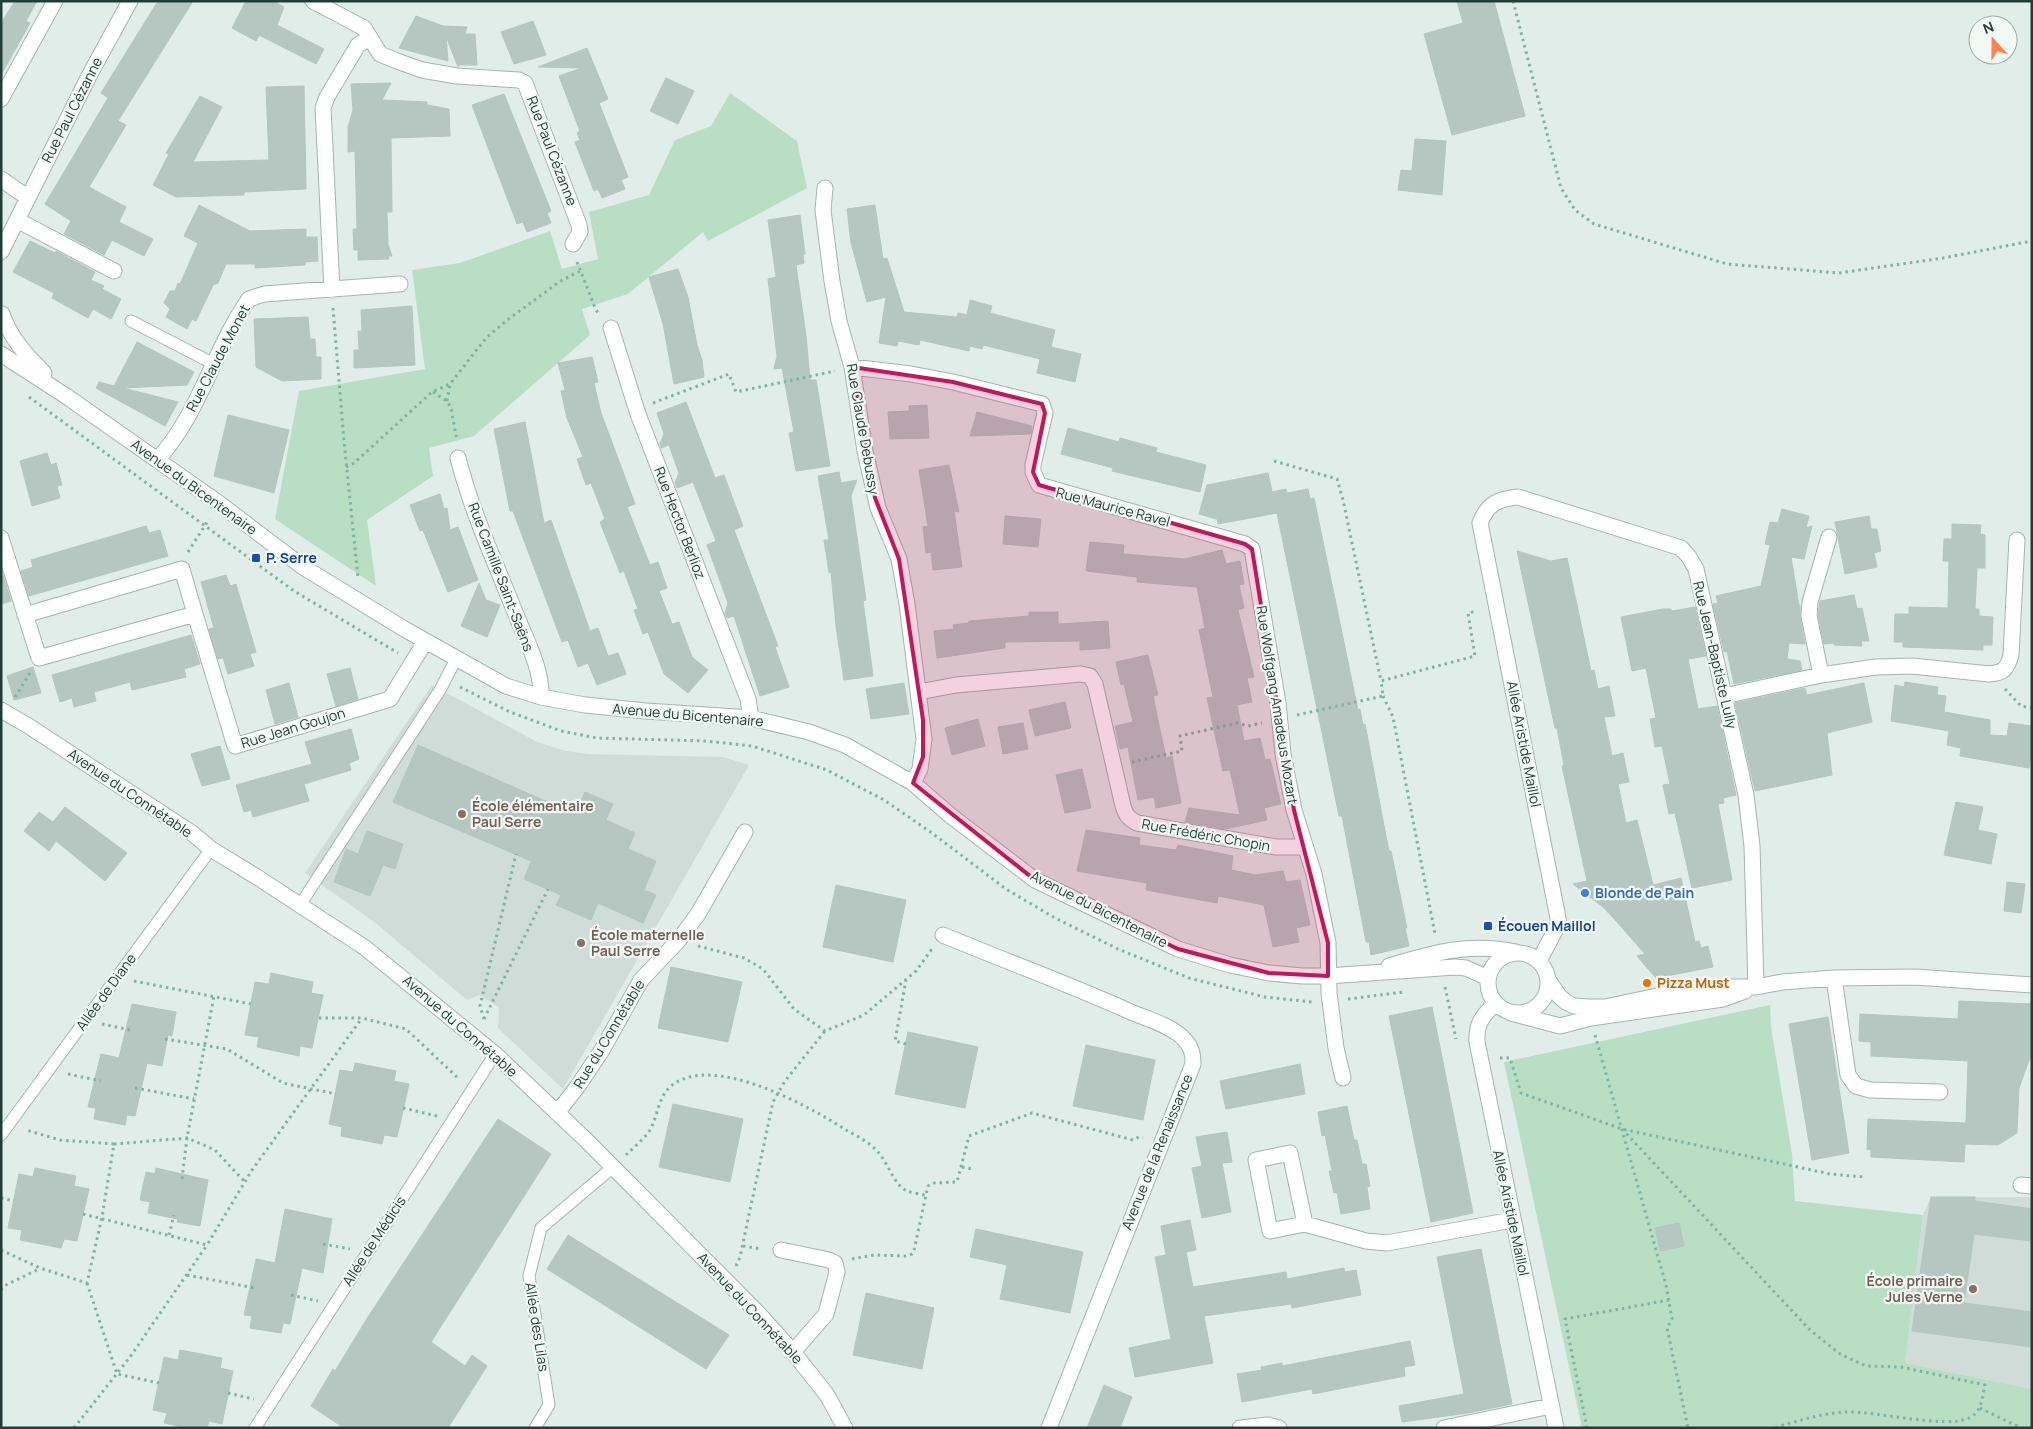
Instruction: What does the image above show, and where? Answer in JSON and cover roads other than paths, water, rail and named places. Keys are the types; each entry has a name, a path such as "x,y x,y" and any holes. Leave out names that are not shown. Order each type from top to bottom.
{"street":[{"path":"1,99 55,1"},
{"name":"Rue Paul Cézanne","path":"1,252 89,76 130,1"},
{"name":"Rue Paul Cézanne","path":"313,1 364,28 380,54 397,61 422,70 457,76 519,80 525,83 579,225 580,232 573,244"},
{"path":"332,290 323,108 327,97 358,45 370,38"},
{"path":"1,179 28,197"},
{"name":"Rue Claude Debussy","path":"825,188 823,210 832,281 839,321 852,368 865,451 875,498 900,559 924,739 920,769 914,783"},
{"path":"17,220 114,271"},
{"name":"Rue Claude Monet","path":"157,460 166,450 187,416 249,300 264,294 400,284"},
{"name":"Avenue du Bicentenaire","path":"2,314 11,335 18,345 66,396"},
{"name":"Rue Hector Berlioz","path":"611,328 637,409 748,699 751,718"},
{"name":"Avenue du Bicentenaire","path":"1,354 66,396 220,504 303,567 425,642 506,686 541,697 585,705 751,718 809,732 845,744 914,783 951,816 1036,880 1178,949 1269,974 1328,976 1466,968 1488,978"},
{"name":"Rue Maurice Ravel","path":"852,368 910,374 953,382 1042,404 1045,413 1033,472 1039,485 1245,544 1252,550"},
{"name":"Rue Camille Saint-Saëns","path":"458,458 474,508 532,654 541,683 541,697"},
{"name":"Rue Jean-Baptiste Lully","path":"1480,523 1485,510 1494,503 1507,498 1518,497 1681,548 1689,557 1696,570 1746,795 1752,846 1756,987"},
{"name":"Allée Aristide Maillol","path":"1480,523 1559,923 1539,961"},
{"path":"1821,676 1809,616 1810,602 1829,537"},
{"path":"1,538 39,658 195,614"},
{"path":"1724,696 1876,666 1912,666 1989,674 2002,672 2008,667 2011,655 2017,540"},
{"name":"Rue Wolfgang Amadeus Mozart","path":"1252,550 1294,810 1314,874 1328,943 1330,1002 1342,1078"},
{"name":"Rue Jean Goujon","path":"25,615 182,569 235,746 390,699 425,642"},
{"name":"Rue Frédéric Chopin","path":"919,692 956,685 1082,674 1090,676 1095,684 1127,816 1137,823 1276,847 1306,847"},
{"name":"Avenue du Connétable","path":"3,712 27,725 184,828 211,849 364,947 494,1054 613,1166 793,1352 827,1395 845,1428"},
{"name":"Rue du Connétable","path":"557,1114 602,1050 640,980 678,941 698,914 745,832"},
{"name":"Avenue de la Renaissance","path":"942,935 1162,1025 1181,1036 1193,1053 1193,1064 1049,1428"},
{"name":"Avenue du Bicentenaire","path":"1363,973 1439,952 1466,948 1488,947 1520,952"},
{"path":"1756,987 1690,989 1605,1007 1574,1006 1559,996 1549,981 1545,968 1539,961 1532,956 1520,952 1504,956 1497,961 1491,968 1488,978 1488,990 1495,1004 1511,1013 1560,1026 1591,1018 1723,998 1756,987 1782,982 1834,978 1915,976 2032,985"},
{"path":"1834,978 1848,1075 1856,1086 1870,1090 1940,1092"},
{"path":"1511,1013 1524,1013 1533,1010 1548,992 1549,981"},
{"name":"Allée Aristide Maillol","path":"1495,1004 1482,1015 1476,1031 1512,1220 1556,1428"},
{"path":"1305,1224 1290,1153 1256,1160 1270,1231 1305,1224 1366,1241 1387,1243 1512,1220"},
{"path":"781,1250 829,1260 835,1263 837,1272 826,1314 793,1352"},
{"path":"1444,1428 1551,1406"},
{"path":"1240,1428 1268,1425 1279,1428"}],"lane":[{"path":"131,321 214,364"},
{"path":"300,906 446,679 456,659"},
{"name":"Allée de Diane","path":"1,1135 211,849"},
{"name":"Allée de Médicis","path":"255,1428 494,1054"},
{"name":"Allée des Lilas","path":"535,1428 549,1405 529,1276 541,1228 613,1166"}],"place":[{"name":"P. Serre","path":"256,558"},
{"name":"École élémentaire Paul Serre","path":"462,814"},
{"name":"Blonde de Pain","path":"1585,893"},
{"name":"Écouen Maillol","path":"1488,926"},
{"name":"École maternelle Paul Serre","path":"581,943"},
{"name":"Pizza Must","path":"1647,983"},
{"name":"École primaire Jules Verne","path":"1973,1289"}]}
